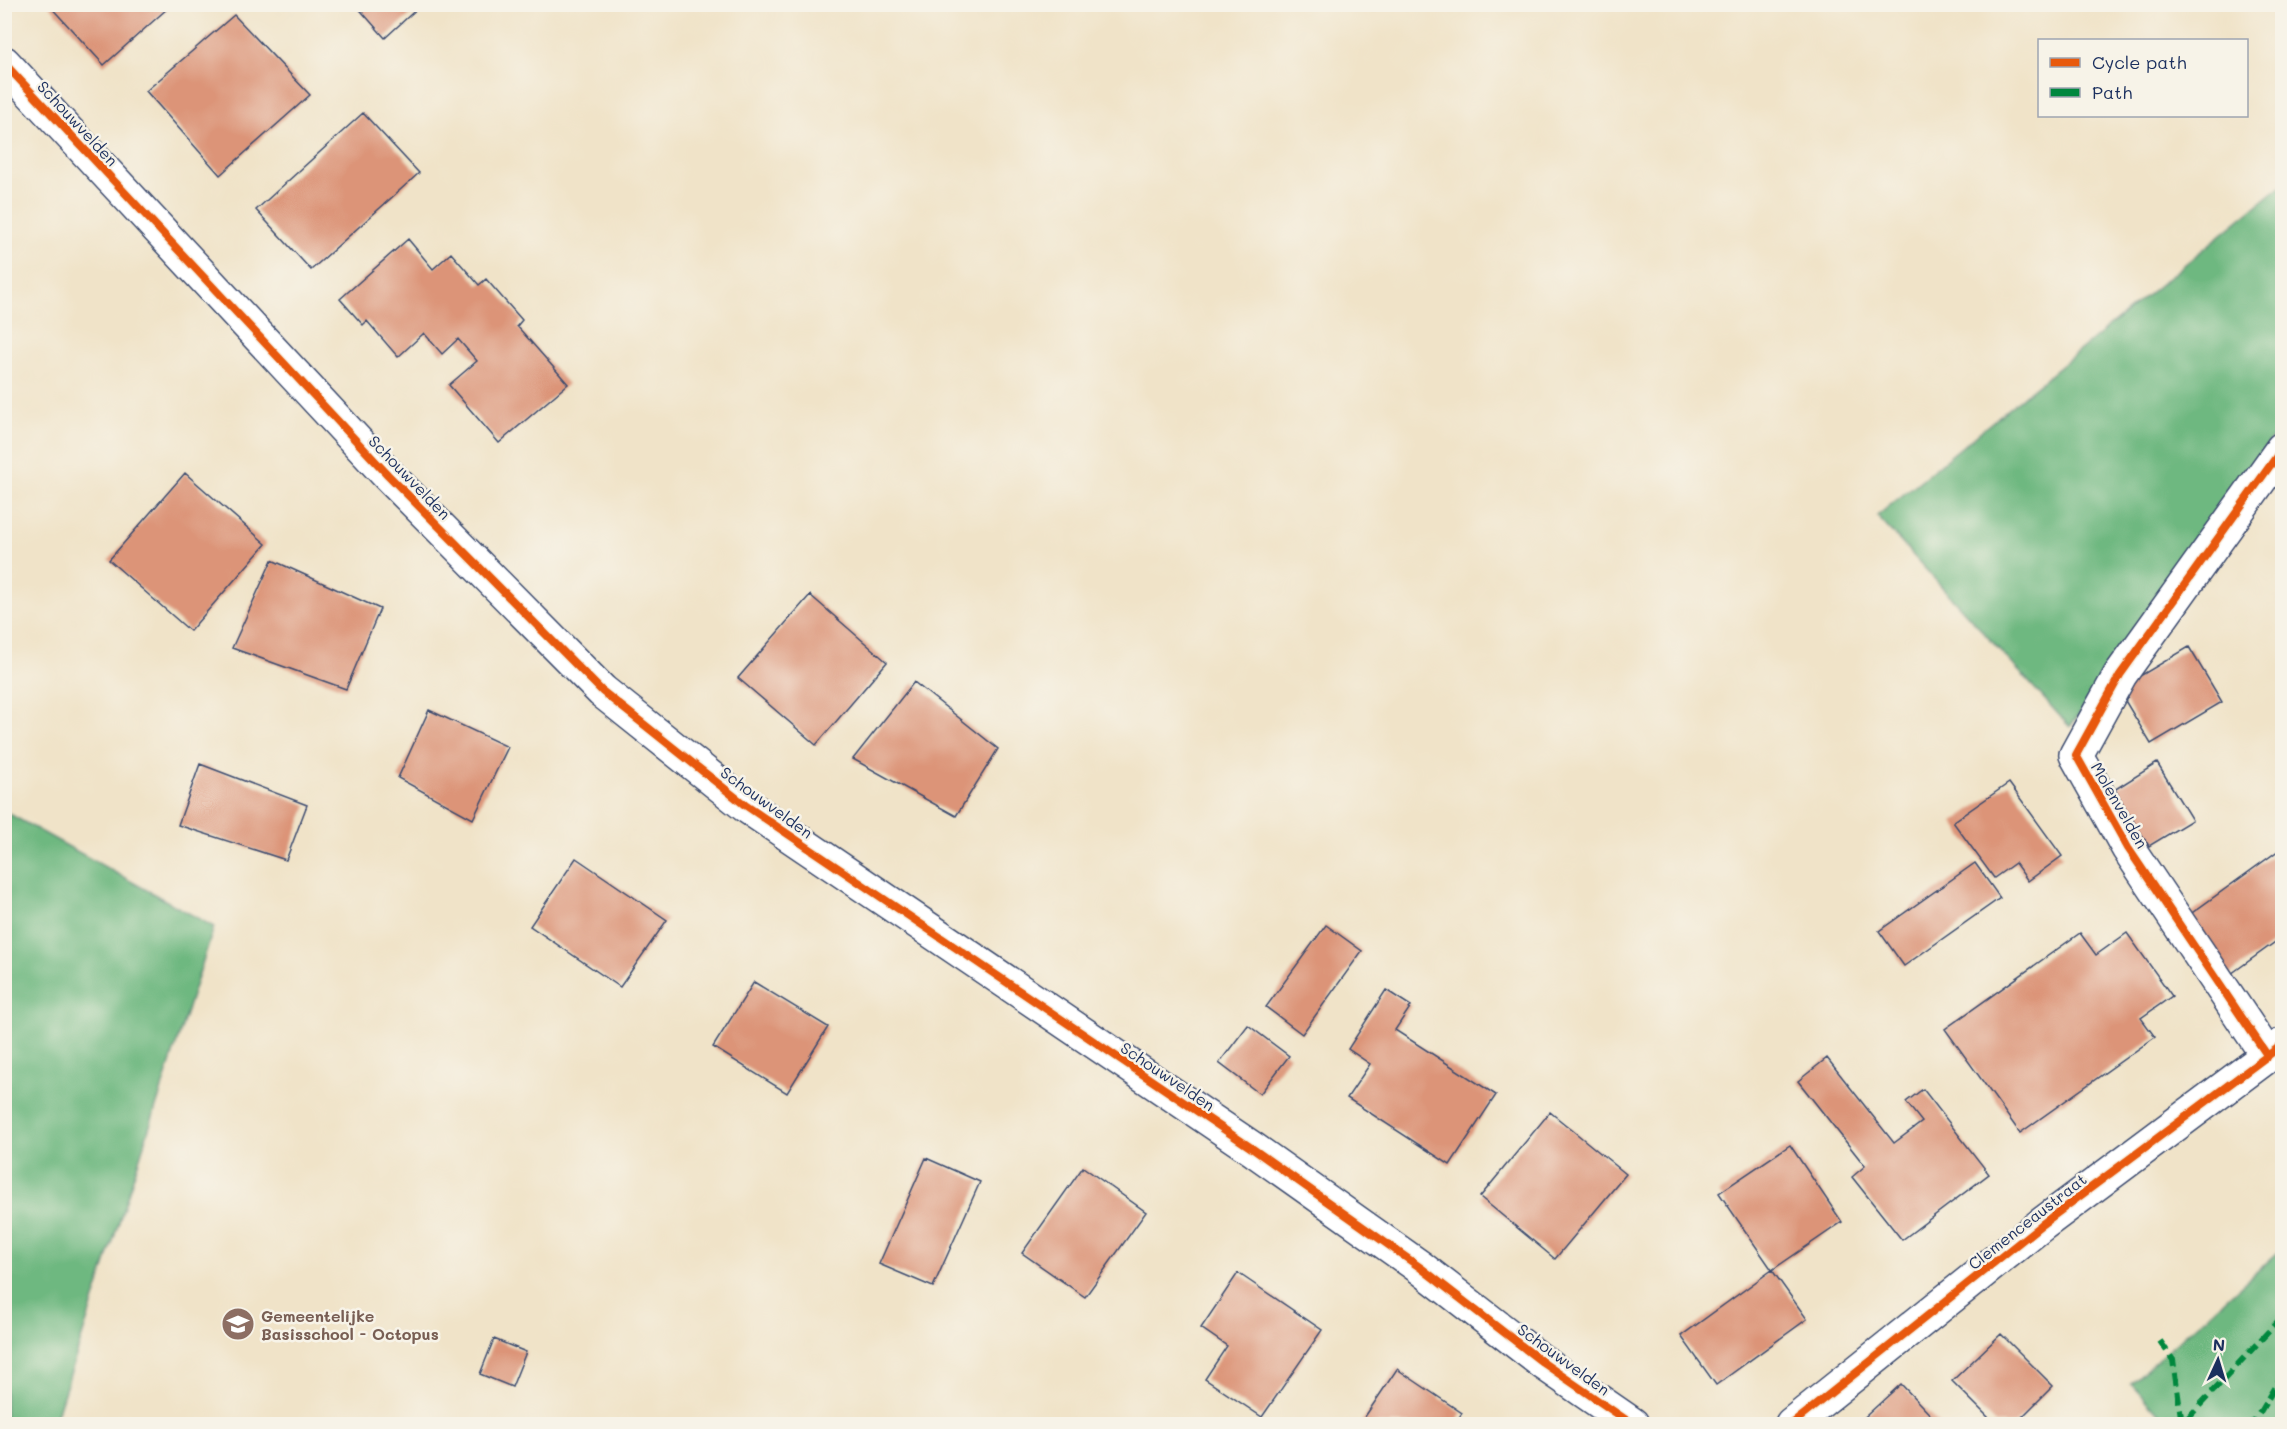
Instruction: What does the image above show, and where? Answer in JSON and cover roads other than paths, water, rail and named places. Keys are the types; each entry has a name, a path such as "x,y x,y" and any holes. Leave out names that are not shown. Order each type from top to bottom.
{"street":[{"name":"Schouwvelden","path":"4,63 388,475 602,691 746,805 1262,1156 1422,1268 1545,1364 1632,1425"},
{"name":"Molenvelden","path":"2275,1050 2128,848 2076,755 2120,675 2283,449"},
{"name":"Clemenceaustraat","path":"1792,1425 2041,1225 2275,1050"}],"place":[{"name":"Gemeentelijke Basisschool - Octopus","path":"238,1324"}]}
